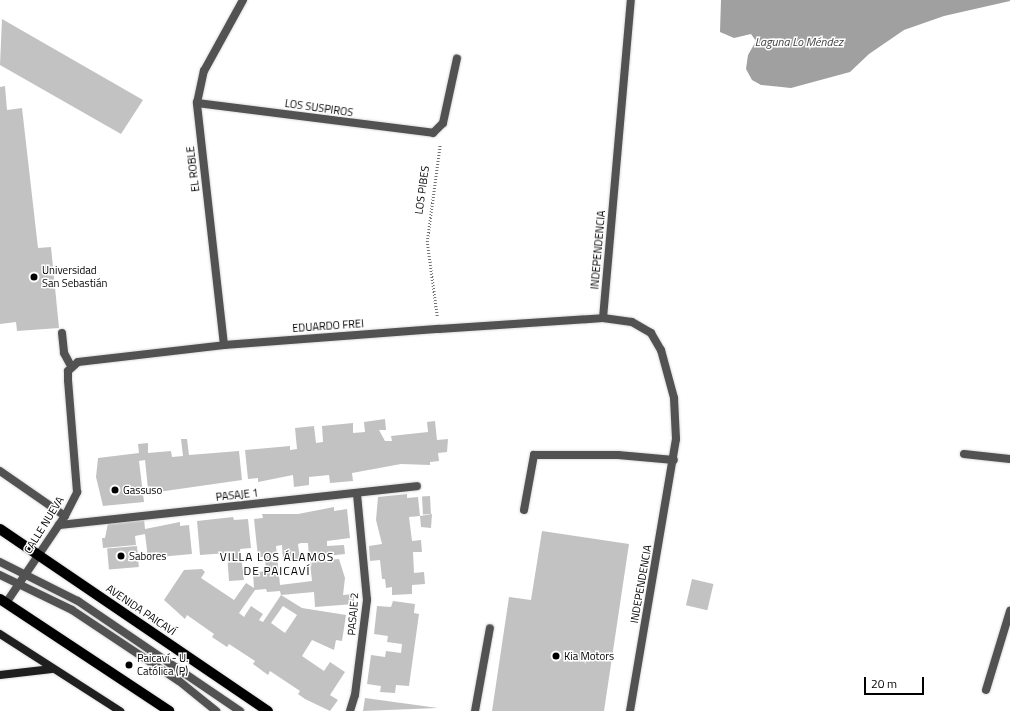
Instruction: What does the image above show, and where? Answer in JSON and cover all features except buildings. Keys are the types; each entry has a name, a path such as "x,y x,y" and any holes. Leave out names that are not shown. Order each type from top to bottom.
{"main road":[{"name":"AVENIDA PAICAVÍ","path":"0,529 268,711"},
{"path":"3,601 169,711"}],"street":[{"name":"EL ROBLE","path":"224,345 197,103 204,70 243,0"},
{"name":"INDEPENDENCIA","path":"630,711 674,460 674,398 657,341 639,325 603,318 631,0"},
{"path":"438,131 444,123 457,58"},
{"name":"LOS SUSPIROS","path":"197,103 428,133 438,131"},
{"name":"EDUARDO FREI","path":"71,366 88,358 224,345 603,318"},
{"path":"62,333 64,353 71,366"},
{"name":"CALLE NUEVA","path":"3,601 20,582 39,555 65,516 77,492 78,478 68,380 71,366"},
{"path":"964,454 1010,459"},
{"path":"524,510 534,455 618,455 674,460"},
{"path":"0,471 65,516"},
{"name":"PASAJE 1","path":"59,525 357,494 418,486"},
{"name":"PASAJE 2","path":"350,711 355,695 367,600 357,494"},
{"path":"0,562 78,601 240,711"},
{"path":"0,575 20,582 72,610 179,681 216,711"},
{"path":"986,690 1010,611"},
{"path":"475,711 490,628"},
{"path":"0,634 52,669 120,711"},
{"path":"0,675 52,669"}],"path":[{"name":"LOS PIBES","path":"438,131 440,146 427,242 439,329"}],"water":[{"name":"Laguna Lo Méndez","path":"721,0 1010,1 944,16 904,30 869,54 850,72 791,88 761,85 752,80 746,69 748,55 756,41 751,34 734,38 720,32"}],"place":[{"name":"Universidad San Sebastián","path":"34,277"},
{"name":"Gassuso","path":"115,490"},
{"name":"Sabores","path":"121,556"},
{"name":"Kia Motors","path":"556,656"},
{"name":"Paicaví - U. Católica (P)","path":"129,665"}],"district":[{"name":"VILLA LOS ÁLAMOS DE PAICAVÍ","path":"277,564"}]}
